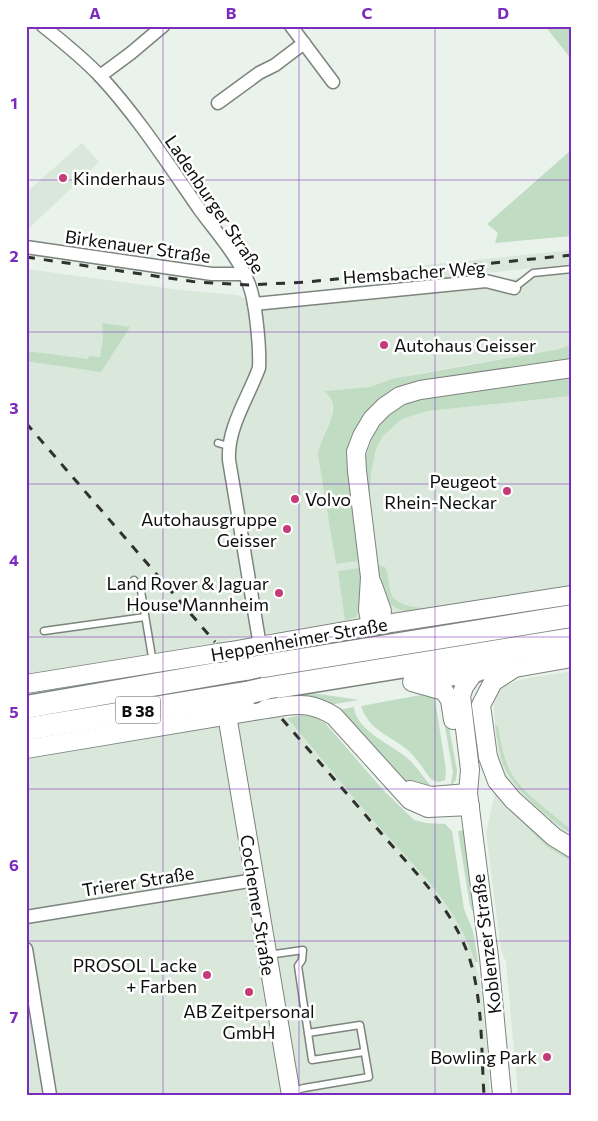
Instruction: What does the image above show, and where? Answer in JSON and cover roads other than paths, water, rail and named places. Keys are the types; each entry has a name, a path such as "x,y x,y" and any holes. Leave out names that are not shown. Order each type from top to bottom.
{"highway":[{"name":"B 38","path":"26,707 232,661 345,642 572,616"},
{"name":"B 38","path":"26,729 265,699 353,678 572,639"},
{"path":"353,678 366,689 476,672"}],"street":[{"name":"Ladenburger Straße","path":"43,26 72,49 100,76 146,133 245,274 249,284 254,304 260,359 259,368 234,428 223,445 229,460 260,646"},
{"path":"100,76 163,26"},
{"path":"291,26 333,82"},
{"path":"218,104 259,73 275,65 304,43"},
{"name":"Birkenauer Straße","path":"26,247 200,273 245,274"},
{"name":"Hemsbacher Weg","path":"254,304 486,281 514,288"},
{"path":"375,626 368,610 369,568 356,470 356,452 362,436 372,419 384,407 400,396 420,390 572,368"},
{"path":"369,568 382,611 375,626"},
{"name":"Heppenheimer Straße","path":"26,684 153,664 232,661 260,646 345,642 375,626 572,595"},
{"path":"381,604 414,620"},
{"path":"476,672 516,668 572,658"},
{"path":"516,668 493,682 481,705 488,756 497,781 513,800 554,837 572,848"},
{"name":"Koblenzer Straße","path":"476,672 464,688 461,696 470,770 469,800 490,966 502,1095"},
{"name":"Koblenzer Straße","path":"410,681 444,691 450,700 460,771 469,800"},
{"path":"26,749 227,715 265,699 308,704 323,709 334,716 391,781 413,792 430,796 469,800"},
{"name":"Cochemer Straße","path":"227,715 255,880 287,1094"},
{"name":"Trierer Straße","path":"26,917 255,880"},
{"path":"26,949 50,1095"}],"lane":[{"name":"Hemsbacher Weg","path":"514,288 533,273 572,269"},
{"path":"134,580 141,591 153,664"},
{"path":"44,631 145,617"},
{"path":"267,956 303,950 302,960 298,966 312,1060 364,1052"},
{"path":"287,1094 304,1088 369,1077 360,1025 308,1033"}],"railway":[{"path":"26,257 196,282 249,285 307,282 572,255"},
{"path":"26,423 215,642"},
{"path":"282,719 420,877 444,908 454,925 463,942 474,976 481,1027 484,1095"}],"place":[{"name":"Kinderhaus","path":"63,178"},
{"name":"Autohaus Geisser","path":"384,345"},
{"name":"Peugeot Rhein-Neckar","path":"507,491"},
{"name":"Volvo","path":"295,499"},
{"name":"Autohausgruppe Geisser","path":"287,529"},
{"name":"Land Rover & Jaguar House Mannheim","path":"279,593"},
{"name":"PROSOL Lacke + Farben","path":"207,975"},
{"name":"AB Zeitpersonal GmbH","path":"249,992"},
{"name":"Bowling Park","path":"547,1057"}]}
